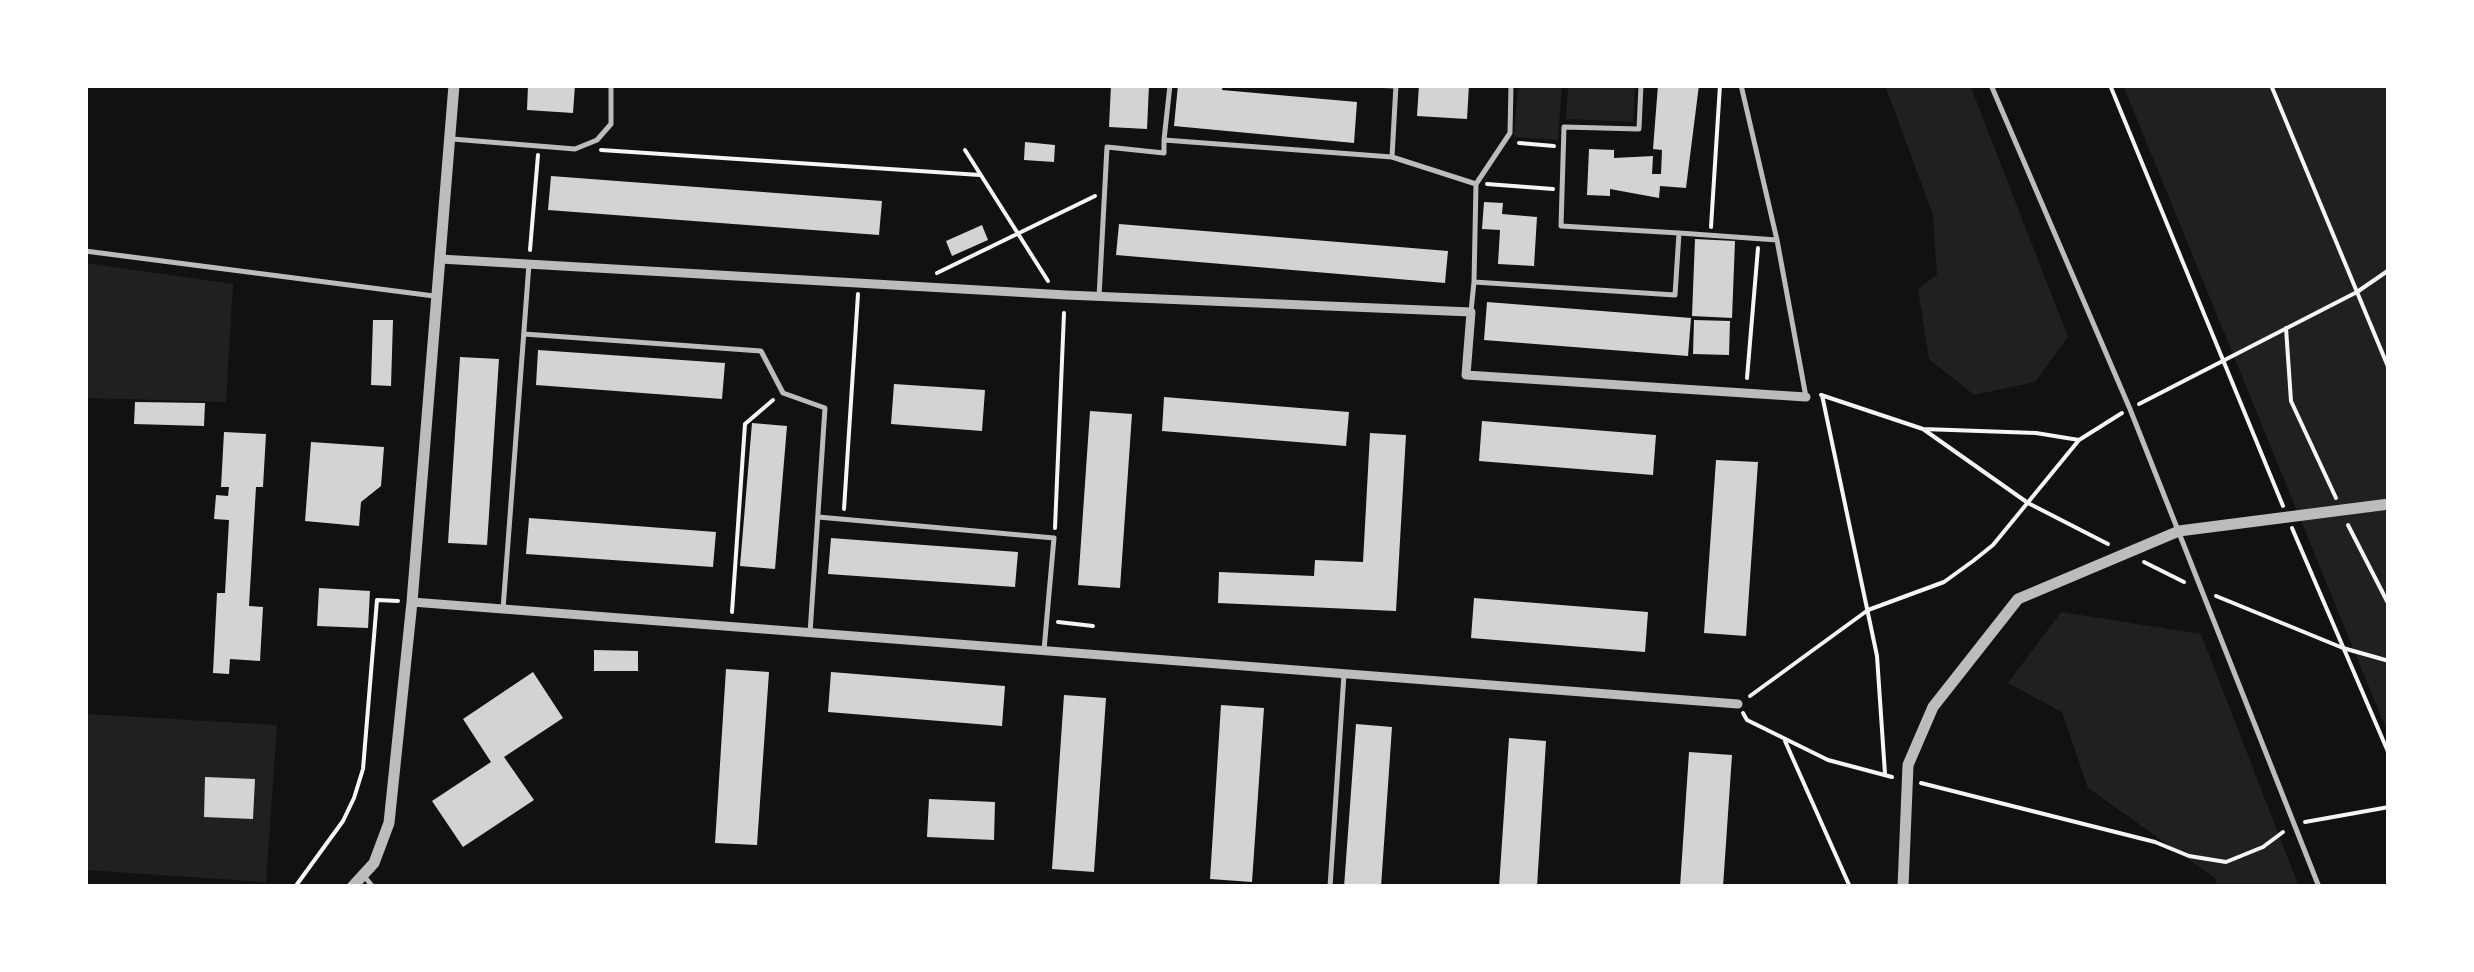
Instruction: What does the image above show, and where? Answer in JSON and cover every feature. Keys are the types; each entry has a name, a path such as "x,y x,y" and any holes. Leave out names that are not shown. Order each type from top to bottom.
{"street":[{"path":"352,887 374,863 389,822 412,602 454,85"},
{"path":"440,258 1099,297 1471,312 1466,375 1806,397"},
{"path":"1904,887 1908,765 1933,707 2018,599 2179,531 2389,504"},
{"path":"412,602 1738,704"}],"lane":[{"path":"449,139 575,148 598,140 610,124 610,85"},
{"path":"1099,297 1107,147 1164,153 1170,85"},
{"path":"1368,85 1396,86 1392,157"},
{"path":"1471,312 1476,184 1510,133 1511,85"},
{"path":"1641,85 1639,129 1564,127 1561,226 1777,240"},
{"path":"1741,85 1777,240 1806,397"},
{"path":"1991,85 2130,408 2319,887"},
{"path":"1164,140 1392,157 1476,184"},
{"path":"1474,282 1675,295 1679,233"},
{"path":"85,251 437,296"},
{"path":"504,610 529,264"},
{"path":"524,334 761,351 782,393 825,408 810,633"},
{"path":"818,517 1054,538 1044,650"},
{"path":"1330,887 1344,674"},
{"path":"364,876 374,887"}],"path":[{"path":"1711,236 1720,85"},
{"path":"2110,85 2221,360 2389,754"},
{"path":"2271,85 2389,369"},
{"path":"1503,142 1564,146"},
{"path":"529,264 538,146"},
{"path":"575,148 980,175"},
{"path":"964,150 1050,284"},
{"path":"1476,184 1562,190"},
{"path":"910,286 1105,191"},
{"path":"1746,393 1758,239"},
{"path":"2389,270 2357,292 2130,408 2079,440 1993,545 1944,582 1868,610 1738,704 1748,720 1828,760 2155,842 2189,856 2226,862 2263,847 2294,825 2389,807"},
{"path":"844,519 858,283"},
{"path":"1054,538 1064,313"},
{"path":"2286,328 2291,401 2389,605"},
{"path":"731,627 745,424 782,393"},
{"path":"1806,397 1822,395 1923,429 2036,433 2079,440"},
{"path":"1822,395 1877,656 1885,776"},
{"path":"295,887 343,821 363,769 376,600 412,602"},
{"path":"1046,621 1093,626"},
{"path":"1785,741 1850,887"}],"shaded area":[{"path":"1518,85 1562,85 1558,140 1514,137"},
{"path":"1568,85 1635,85 1633,122 1566,119"},
{"path":"1885,85 1970,85 2068,337 2035,382 1974,395 1929,359 1918,289 1937,275 1933,215"},
{"path":"2123,85 2389,85 2389,736"},
{"path":"85,263 233,284 226,402 85,398"},
{"path":"2061,612 2201,634 2299,887 2218,887 2215,878 2088,788 2062,712 2008,683"},
{"path":"85,714 277,725 266,882 85,870"}],"building":[{"path":"528,85 575,85 573,113 527,110"},
{"path":"1111,85 1149,85 1147,129 1109,127"},
{"path":"1178,85 1223,85 1222,90 1357,102 1354,143 1174,126"},
{"path":"1419,85 1469,85 1467,119 1417,116"},
{"path":"1658,85 1699,85 1686,188 1660,186 1659,198 1610,189 1610,196 1587,195 1589,149 1614,150 1614,158 1653,156 1652,174 1661,174 1662,150 1653,149"},
{"path":"1025,142 1055,145 1054,162 1024,160"},
{"path":"551,176 882,201 879,235 548,210"},
{"path":"1484,202 1503,203 1502,214 1537,217 1534,266 1498,264 1500,230 1482,229"},
{"path":"1119,224 1448,251 1445,283 1116,255"},
{"path":"982,225 988,240 952,256 946,241"},
{"path":"1695,239 1735,241 1732,318 1692,316"},
{"path":"1487,302 1691,318 1688,356 1484,340"},
{"path":"373,320 393,320 391,386 371,385"},
{"path":"1694,320 1730,321 1729,355 1693,354"},
{"path":"538,350 725,363 722,399 536,385"},
{"path":"460,357 499,359 487,545 448,543"},
{"path":"894,384 985,390 982,431 891,424"},
{"path":"1164,397 1349,412 1346,446 1162,431"},
{"path":"135,402 205,403 204,426 134,424"},
{"path":"1090,411 1132,414 1120,588 1078,585"},
{"path":"1482,421 1656,435 1653,475 1479,461"},
{"path":"752,423 787,426 775,569 740,566"},
{"path":"224,432 266,434 263,487 256,487 249,606 263,607 260,661 230,659 229,674 213,673 217,593 225,593 229,520 214,519 216,495 228,496 229,487 221,487"},
{"path":"1370,433 1406,435 1396,611 1218,603 1219,572 1314,576 1315,560 1363,562"},
{"path":"311,442 384,447 381,486 361,502 359,526 305,521"},
{"path":"1716,460 1758,462 1746,636 1704,633"},
{"path":"529,518 716,532 713,567 526,554"},
{"path":"831,538 1018,552 1015,587 828,574"},
{"path":"319,588 370,591 368,628 317,626"},
{"path":"1474,598 1648,612 1645,652 1471,638"},
{"path":"594,650 638,651 638,671 594,671"},
{"path":"726,669 769,672 757,845 715,843"},
{"path":"533,672 563,718 504,757 534,800 463,847 432,801 491,762 463,719"},
{"path":"831,672 1005,686 1002,726 828,712"},
{"path":"1064,695 1106,698 1094,872 1052,869"},
{"path":"1221,705 1264,708 1252,882 1210,879"},
{"path":"1356,724 1392,727 1381,887 1344,887"},
{"path":"1509,738 1546,741 1537,887 1499,887"},
{"path":"1689,752 1732,755 1723,887 1680,887"},
{"path":"205,777 255,779 253,819 204,817"},
{"path":"929,799 995,802 994,840 927,837"}]}
